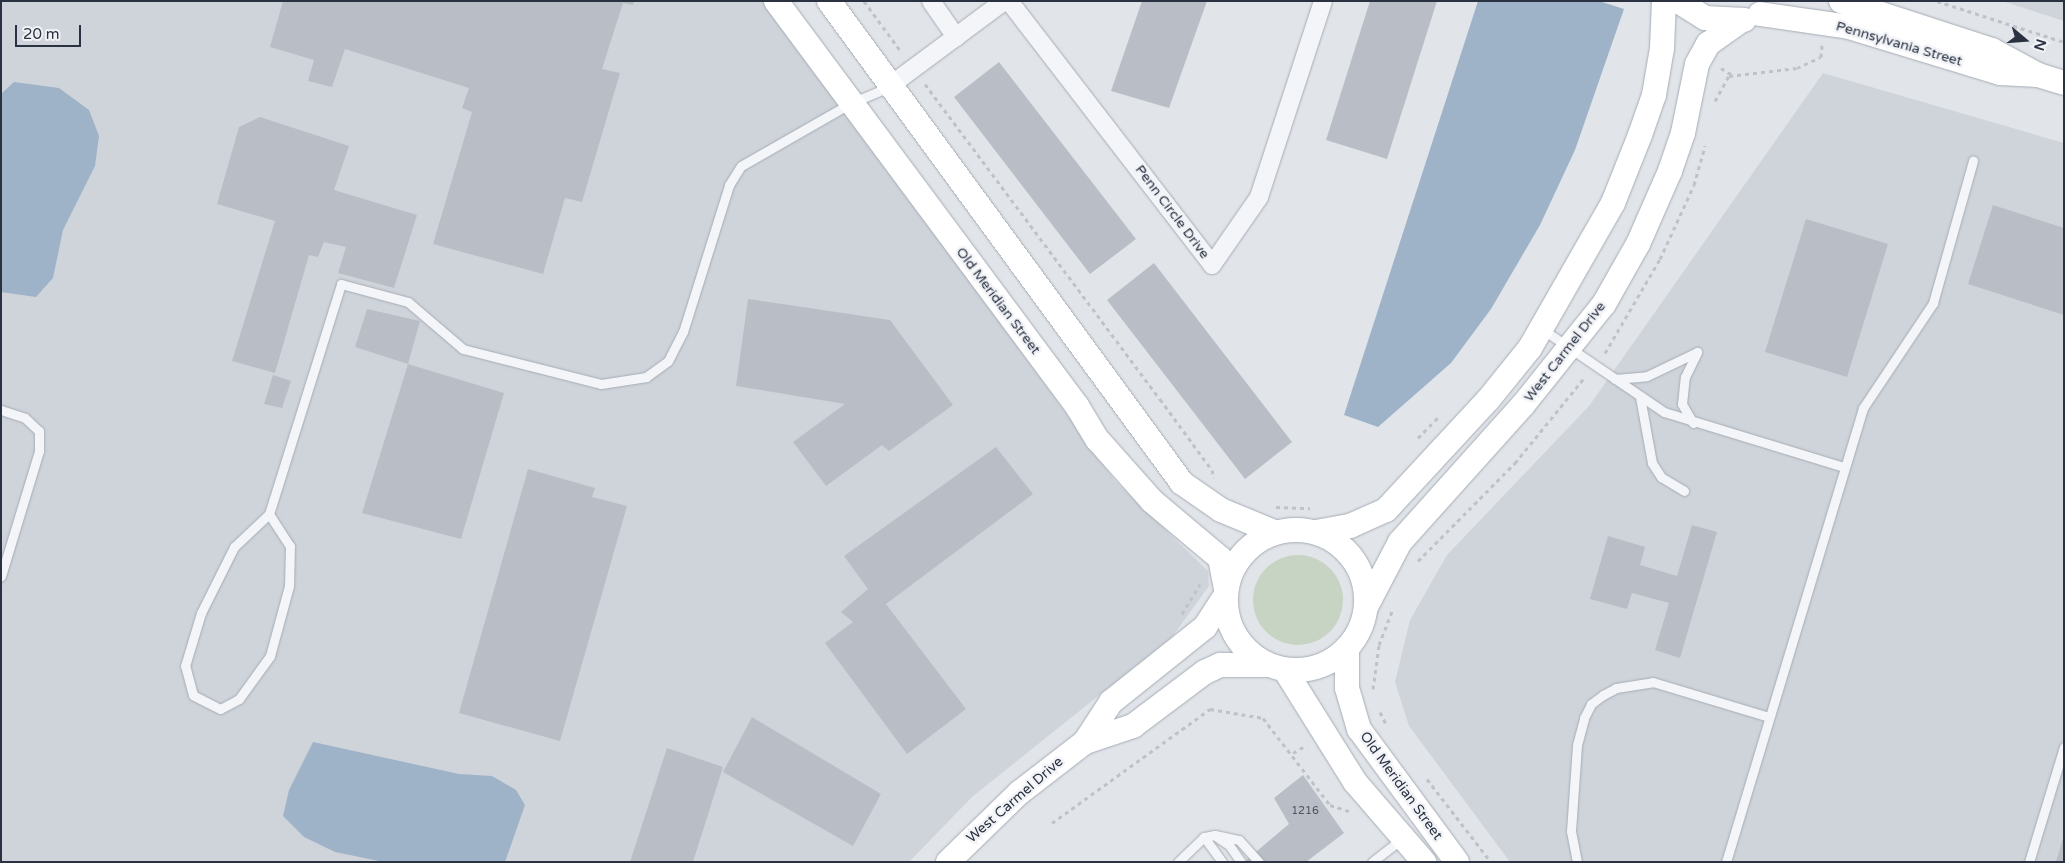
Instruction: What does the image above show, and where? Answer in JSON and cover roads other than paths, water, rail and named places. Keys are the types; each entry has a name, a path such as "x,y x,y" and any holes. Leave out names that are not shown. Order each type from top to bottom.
{"main road":[{"name":"Old Meridian Street","path":"776,1 1107,452 1152,501 1220,558 1226,592"},
{"path":"829,1 1182,483 1214,506 1274,532"},
{"path":"1317,520 1354,560 1363,579 1366,607 1360,629 1347,648 1318,667 1277,668 1251,654 1236,638 1226,611 1226,592 1238,560 1248,548 1274,532 1317,520 1350,526 1386,510 1504,381 1541,328 1613,203 1654,95 1662,48 1664,1"},
{"name":"Pennsylvania Street","path":"1678,1 1706,18 1760,12 1849,27 2000,73 2038,75"},
{"name":"Pennsylvania Street","path":"1842,1 1992,50 2038,75 2064,83"},
{"name":"West Carmel Drive","path":"1366,607 1379,575 1404,536 1572,348 1624,272 1654,211 1683,133 1697,64 1708,44 1760,12"},
{"name":"West Carmel Drive","path":"948,862 1019,793 1084,742 1111,702 1205,627 1226,592"},
{"name":"Old Meridian Street","path":"1347,648 1347,688 1359,729 1456,862"},
{"name":"West Carmel Drive","path":"1084,742 1133,726 1205,672 1220,665 1277,668"},
{"name":"Old Meridian Street","path":"1277,668 1355,782 1389,826 1405,836 1424,862"}],"street":[{"path":"930,1 956,37"},
{"path":"891,85 1004,1"},
{"name":"Penn Circle Drive","path":"1010,1 1212,265 1259,197 1323,1"}],"lane":[{"path":"269,514 290,546 289,586 270,656 239,699 220,709 193,696 185,666 201,613 234,547 269,514 340,284 408,302 463,348 601,384 646,376 668,361 683,332 729,185 741,166 851,103 891,85"},
{"path":"1726,862 1863,408 1933,303 1973,161"},
{"path":"1541,328 1640,397 1694,423 1844,466"},
{"path":"1615,379 1646,376 1697,352 1685,377 1682,404 1694,423"},
{"path":"1640,397 1652,463 1661,477 1684,491"},
{"path":"1,410 26,418 39,431 39,451 1,576"},
{"path":"1577,862 1571,831 1577,745 1584,718 1591,704 1616,688 1653,682 1769,717"},
{"path":"2030,862 2064,747"},
{"path":"1214,835 1229,845 1241,862"},
{"path":"1178,862 1204,838 1214,835 1239,840 1259,862"},
{"path":"1372,862 1405,836"},
{"path":"1204,838 1222,862"}],"water":[{"path":"1478,1 1599,1 1624,9 1575,150 1540,225 1491,309 1451,363 1378,427 1344,415"},
{"path":"14,82 59,88 89,110 99,136 95,166 63,230 53,278 36,297 1,292 1,94"},
{"path":"313,742 459,774 492,776 516,790 525,805 505,862 384,862 335,852 304,837 283,816 289,790"}]}
